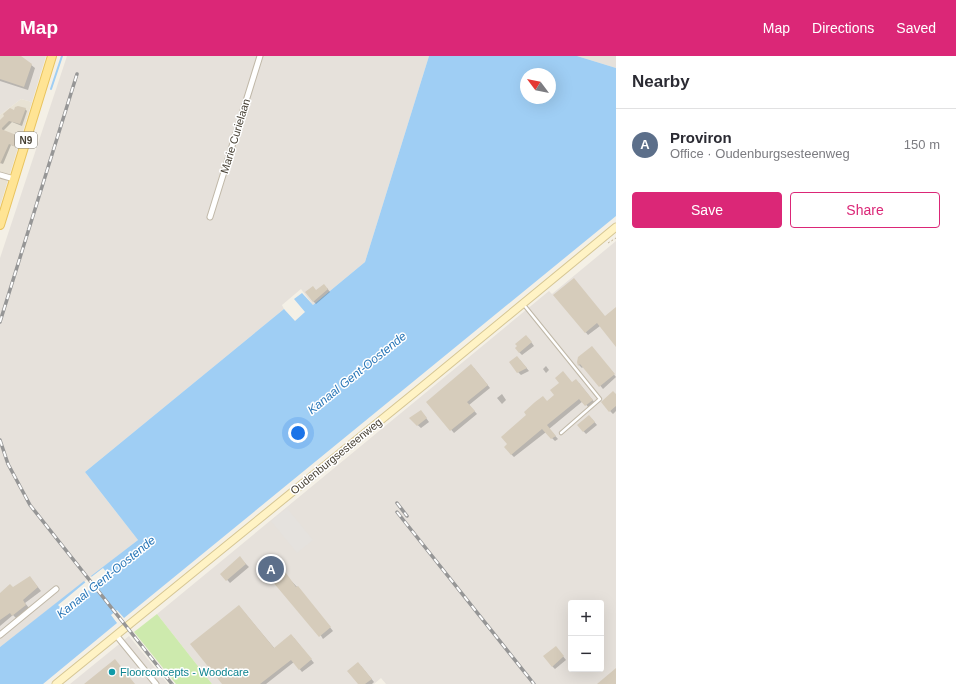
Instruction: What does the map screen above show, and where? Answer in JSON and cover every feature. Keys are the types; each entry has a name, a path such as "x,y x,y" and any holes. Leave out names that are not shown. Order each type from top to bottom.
{"main road":[{"name":"N9","path":"0,225 52,56"}],"street":[{"name":"Marie Curielaan","path":"210,217 260,56"},
{"path":"0,175 14,179"},
{"name":"Oudenburgsesteenweg","path":"56,684 616,227"},
{"path":"0,635 56,589"},
{"path":"116,635 156,684"}],"lane":[{"path":"523,303 600,399 561,433"}],"shaded area":[{"path":"0,56 46,56 32,102 21,99 0,115"},
{"path":"67,56 429,56 365,262 313,305 301,289 282,305 284,309 85,472 138,540 0,647 0,258"},
{"path":"577,56 616,56 616,68"},
{"path":"21,99 32,102 0,206 0,115"},
{"path":"616,241 616,684 386,684 381,678 374,684 212,684 157,614 549,291 552,294"},
{"path":"287,508 313,540 297,553 271,521"},
{"path":"129,636 168,684 70,684"}],"green space":[{"path":"157,614 212,684 176,684 134,632"}],"water":[{"name":"Kanaal Gent-Oostende","path":"429,56 577,56 616,68 616,216 124,618 117,610 111,615 117,623 43,684 0,684 0,647 84,581 91,588 97,583 91,576 138,540 85,472 284,309 295,321 305,312 294,299 302,293 313,305 365,262"}],"pier":[{"path":"103,568 108,574 64,611 58,605 87,581 91,586 95,583 90,578"}],"building":[{"path":"0,56 21,56 32,64 24,87 0,79"},
{"path":"18,106 26,108 20,124 9,121 1,129 19,136 16,147 9,144 0,164 0,120 4,116 3,114 10,108 14,110 15,107"},
{"path":"574,278 605,316 616,307 616,347 597,323 585,333 553,295"},
{"path":"324,284 328,289 313,302 305,292 313,286 316,290"},
{"path":"526,335 532,342 519,353 515,348 517,346 515,344"},
{"path":"592,346 615,374 599,387 580,364 578,366 577,362 578,357"},
{"path":"517,356 527,368 517,373 509,362"},
{"path":"471,364 488,385 467,402 475,411 450,431 426,402"},
{"path":"563,371 572,382 576,379 593,400 585,406 579,399 547,425 556,436 551,439 542,429 511,455 504,447 507,444 501,437 526,415 524,412 535,402 543,396 547,401 554,395 550,390 559,383 555,378"},
{"path":"613,391 616,394 616,406 609,412 601,402"},
{"path":"421,410 427,418 417,426 409,418"},
{"path":"589,415 595,422 583,432 577,425"},
{"path":"240,556 246,564 226,581 220,574"},
{"path":"273,560 278,566 281,566 296,587 298,586 331,627 319,637 262,569"},
{"path":"30,576 38,587 23,600 26,605 12,616 10,613 0,620 0,593 10,584 13,587"},
{"path":"239,605 274,648 291,634 312,659 299,670 291,660 260,684 222,684 190,644"},
{"path":"556,646 564,656 552,667 543,656"},
{"name":"Floorconcepts - Woodcare","path":"115,659 135,684 84,684"},
{"path":"358,662 372,679 365,684 358,684 347,671"},
{"path":"616,668 616,684 597,684"}],"waterway":[{"path":"51,89 62,56"}],"railway":[{"path":"0,322 77,74"},
{"path":"0,440 8,464 30,505 172,684"},
{"path":"397,503 407,516"},
{"path":"397,512 534,684"}],"place":[{"name":"Proviron","path":"271,569"},
{"name":"Floorconcepts - Woodcare","path":"112,672"}]}
